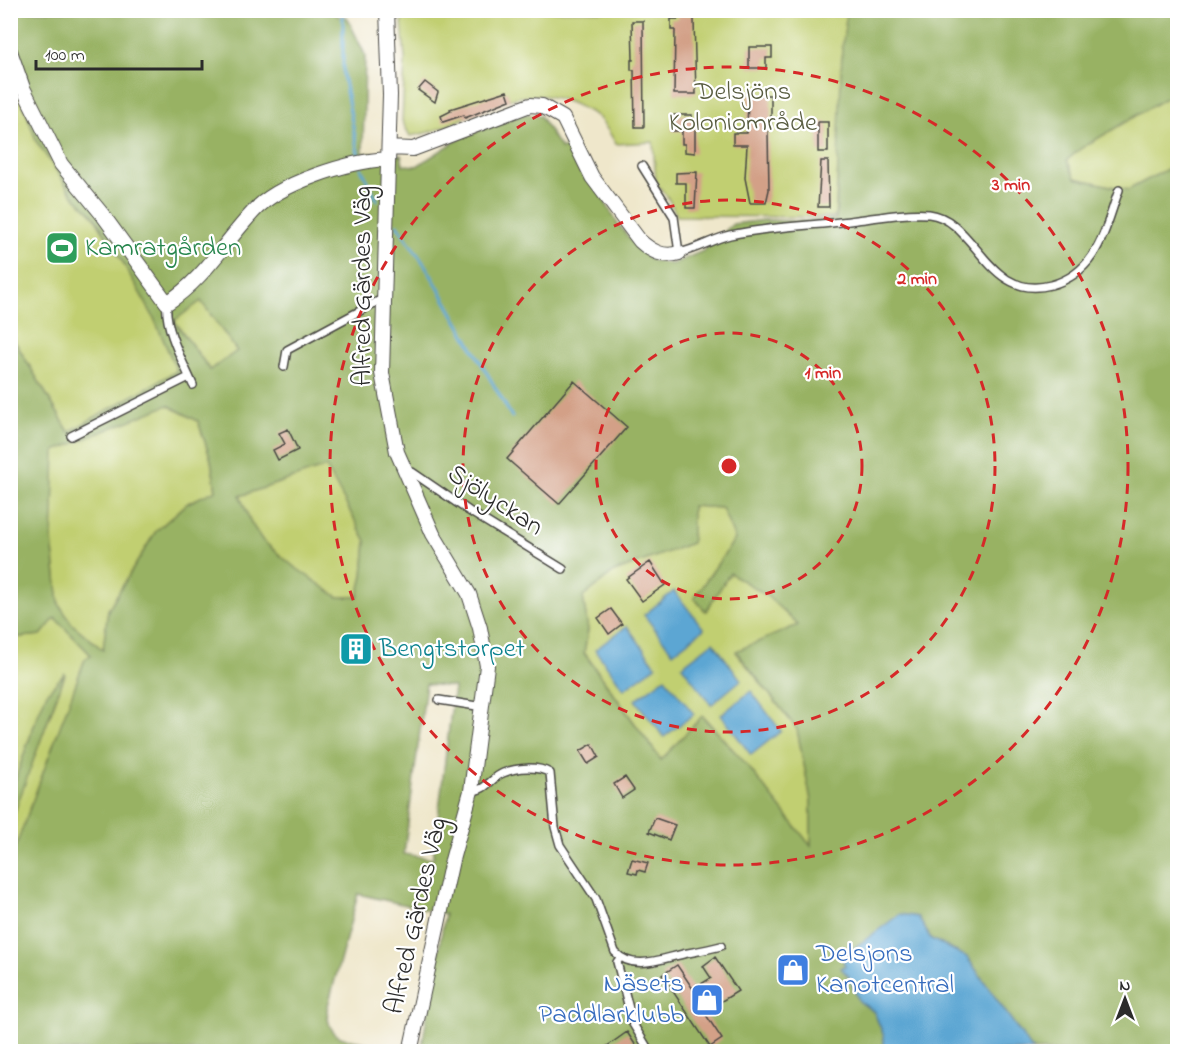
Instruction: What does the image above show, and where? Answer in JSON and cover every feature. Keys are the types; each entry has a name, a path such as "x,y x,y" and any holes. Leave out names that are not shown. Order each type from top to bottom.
{"street":[{"name":"Alfred Gärdes Väg","path":"387,10 390,63 389,153 382,299 382,373 393,436 404,471 433,534 469,594 480,628 487,666 471,791 452,860 410,1052"},
{"path":"10,51 23,88 61,164 102,214 167,303 189,288 264,201 282,189 389,153 413,149 530,105 542,106 563,118 592,177 640,241 649,249 664,255 679,253"}],"lane":[{"path":"642,166 674,217 679,253 728,235 766,229 885,215 930,214 949,220 1000,273 1016,285 1044,287 1071,279 1094,255 1119,190"},
{"path":"284,368 287,350 382,299"},
{"path":"167,303 165,316 168,327 193,385"},
{"path":"71,436 189,377"},
{"name":"Sjölyckan","path":"404,471 412,472 469,512 563,569"},
{"path":"440,700 483,707"},
{"name":"Alfred Gärdes Väg","path":"471,791 480,791 502,773 542,768 550,773 555,827 560,845 596,899 615,952 620,958 617,962 633,1024 650,1052"},
{"path":"620,958 639,963 657,961 721,946"}],"green space":[{"path":"11,11 337,11 337,16 347,17 365,55 363,153 401,155 403,165 417,166 462,137 524,114 540,116 561,149 572,144 616,221 636,247 651,260 672,264 703,251 733,224 764,220 836,219 842,49 847,11 1177,11 1177,91 1080,149 1067,160 1075,178 1128,190 1177,164 1177,1051 1033,1051 967,957 931,939 918,917 842,968 849,977 859,1001 874,1012 884,1036 884,1051 421,1051 445,914 358,894 327,1009 333,1031 339,1036 364,1042 382,1051 11,1051 10,862 85,659 91,655 55,618 41,635 11,638 11,335 69,432 177,371 153,316 122,261 94,216 73,195 36,141 11,67","holes":["201,301 237,351 210,370 174,321","168,405 198,421 211,460 216,490 188,503 156,531 108,610 103,650 72,624 59,604 52,540 55,451","326,467 366,541 363,576 358,597 338,597 293,566 262,540 251,523 240,496","692,506 722,508 735,539 694,598 706,611 730,573 765,594 798,625 736,651 797,729 811,800 811,846 746,764 702,716 661,760 584,653 588,630 583,597 614,572 692,543","426,684 454,687 433,859 404,854"]},
{"name":"Delsjöns Koloniområde","path":"401,11 847,11 835,217 677,216 668,198 656,183 653,142 616,144 594,114 549,96 529,96 509,100 451,124 410,136 402,121 405,59"},
{"name":"Kamratgården","path":"11,67 36,141 73,195 94,216 122,261 153,316 177,371 69,432 11,335"},
{"path":"1177,91 1177,164 1128,190 1075,178 1067,160 1080,149"},
{"path":"201,301 237,351 210,370 174,320"},
{"path":"167,405 198,421 211,460 216,491 188,503 156,531 108,610 103,650 72,624 59,605 52,540 54,450"},
{"path":"326,466 366,541 363,576 358,597 338,597 293,566 262,540 251,523 240,496"},
{"path":"692,506 722,508 735,539 694,598 705,611 730,573 765,594 798,625 736,652 797,729 811,800 811,847 746,764 703,716 661,760 584,652 588,630 583,597 614,572 691,543"},
{"path":"55,617 91,655 85,659 11,862 10,822 65,675 37,717 11,792 11,638 41,635"},
{"path":"65,673 11,822 11,792 37,717 47,693"}],"water":[{"path":"674,591 704,629 673,653 644,615"},
{"path":"627,626 656,666 624,689 595,650"},
{"path":"713,642 741,680 711,705 682,666"},
{"path":"665,678 694,714 664,737 635,700"},
{"path":"751,691 781,731 751,755 721,715"},
{"path":"900,914 918,917 931,939 967,957 1033,1051 884,1051 884,1036 874,1012 859,1001 849,977 841,968 845,966 842,957"}],"building":[{"path":"678,15 693,15 696,94 674,94 675,30 671,30 671,19 678,19"},
{"path":"632,21 643,21 644,127 635,127 634,70 631,70"},
{"path":"749,47 772,47 772,58 766,58 766,68 749,68"},
{"path":"425,82 438,92 435,102 418,90"},
{"path":"507,91 510,100 465,118 464,115 443,122 441,116 451,111 450,109"},
{"path":"748,95 770,95 771,100 771,129 768,132 769,190 766,203 750,203 745,178 747,145 733,145 733,133 747,133"},
{"path":"674,115 692,115 695,125 695,153 685,152 685,144 682,144 682,131 672,131"},
{"path":"818,122 828,122 828,152 818,152"},
{"path":"821,161 828,161 829,207 818,207"},
{"path":"697,172 695,208 686,208 686,183 676,183 676,173"},
{"path":"574,381 627,427 559,504 507,459"},
{"path":"288,429 298,450 278,460 273,450 285,444 279,433"},
{"path":"650,562 665,585 642,601 626,579"},
{"path":"611,609 622,624 609,634 598,618"},
{"name":"Bengtstorpet","path":"357,640 365,653 355,659 347,646"},
{"path":"592,744 599,757 588,764 580,751"},
{"path":"625,777 634,790 622,798 614,784"},
{"path":"655,818 675,825 669,840 649,832"},
{"path":"632,859 648,863 645,872 638,870 637,874 628,872"},
{"path":"715,957 738,991 704,1012 722,1039 710,1047 662,975 677,965 693,989 711,978 703,966"},
{"path":"627,1032 640,1052 599,1052"}],"waterway":[{"path":"343,10 343,75 359,158"},
{"path":"361,168 377,200"},
{"path":"397,225 427,268 512,417"}],"place":[{"name":"Kamratgården","path":"62,248"},
{"name":"Bengtstorpet","path":"356,649"},
{"name":"Delsjons Kanotcentral","path":"793,970"},
{"name":"Näsets Paddlarklubb","path":"707,1000"}]}
